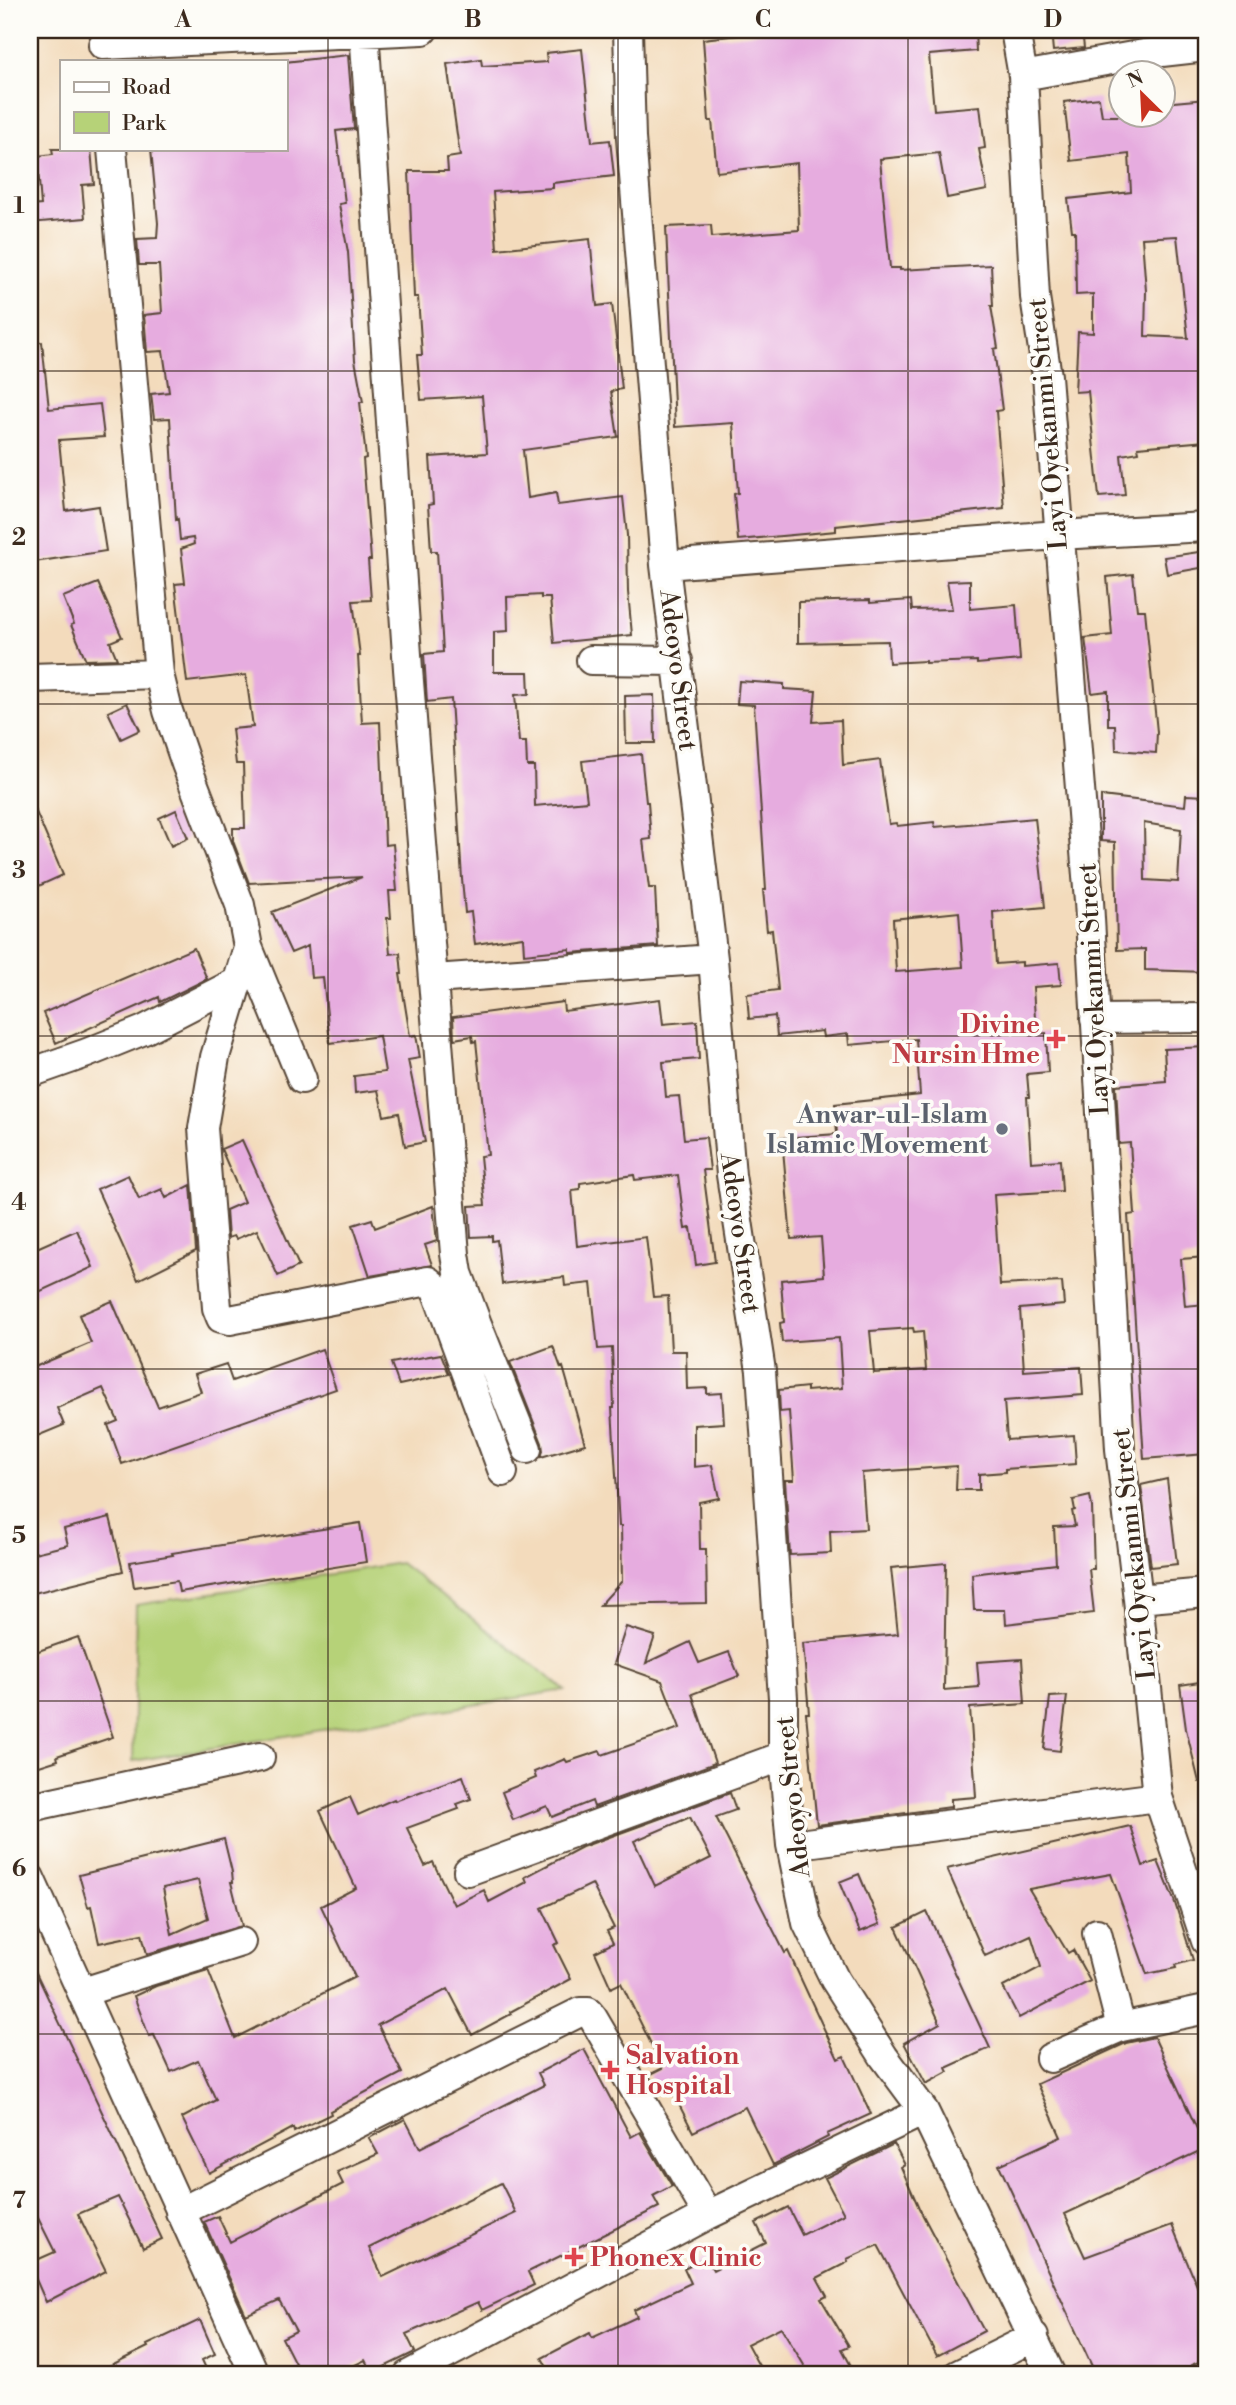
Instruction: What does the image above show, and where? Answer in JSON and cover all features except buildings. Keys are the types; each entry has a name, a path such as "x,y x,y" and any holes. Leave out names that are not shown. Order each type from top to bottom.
{"street":[{"path":"103,45 423,30"},
{"name":"Adeoyo Street","path":"628,30 631,138 665,565 713,959 731,1175 761,1371 783,1698 783,1756 791,1844 807,1923 835,1980 884,2057 923,2111 1051,2375"},
{"name":"Layi Oyekanmi Street","path":"1016,30 1023,76 1035,297 1046,376 1088,901 1120,1449 1158,1797 1206,1941"},
{"path":"364,32 408,669 457,1264 477,1324 527,1450"},
{"path":"1023,76 1144,54 1206,47"},
{"path":"112,150 159,674 186,764 240,905 248,947 302,1079"},
{"path":"665,565 1058,535 1206,527"},
{"path":"591,660 678,662"},
{"path":"30,678 159,674"},
{"path":"248,947 215,1057 203,1128 217,1308 221,1318 230,1320 428,1281 435,1287 503,1472"},
{"path":"434,979 713,959"},
{"path":"30,1073 144,1030 239,981"},
{"path":"1095,1019 1206,1018"},
{"path":"1138,1599 1206,1593"},
{"path":"468,1871 783,1756"},
{"path":"30,1807 260,1757"},
{"path":"791,1844 1158,1797"},
{"path":"30,1878 255,2375"},
{"path":"1097,1933 1121,2027"},
{"path":"82,1992 241,1942"},
{"path":"1050,2058 1121,2027 1206,2009"},
{"path":"180,2212 580,2012 588,2012 708,2215"},
{"path":"408,2375 708,2215 923,2111"},
{"path":"957,2375 1034,2337"}],"green space":[{"path":"400,1563 565,1690 133,1761 136,1605"}],"place":[{"name":"Divine Nursin Hme","path":"1056,1039"},
{"name":"Anwar-ul-Islam Islamic Movement","path":"1002,1129"},
{"name":"Salvation Hospital","path":"610,2070"},
{"name":"Phonex Clinic","path":"574,2257"}]}
